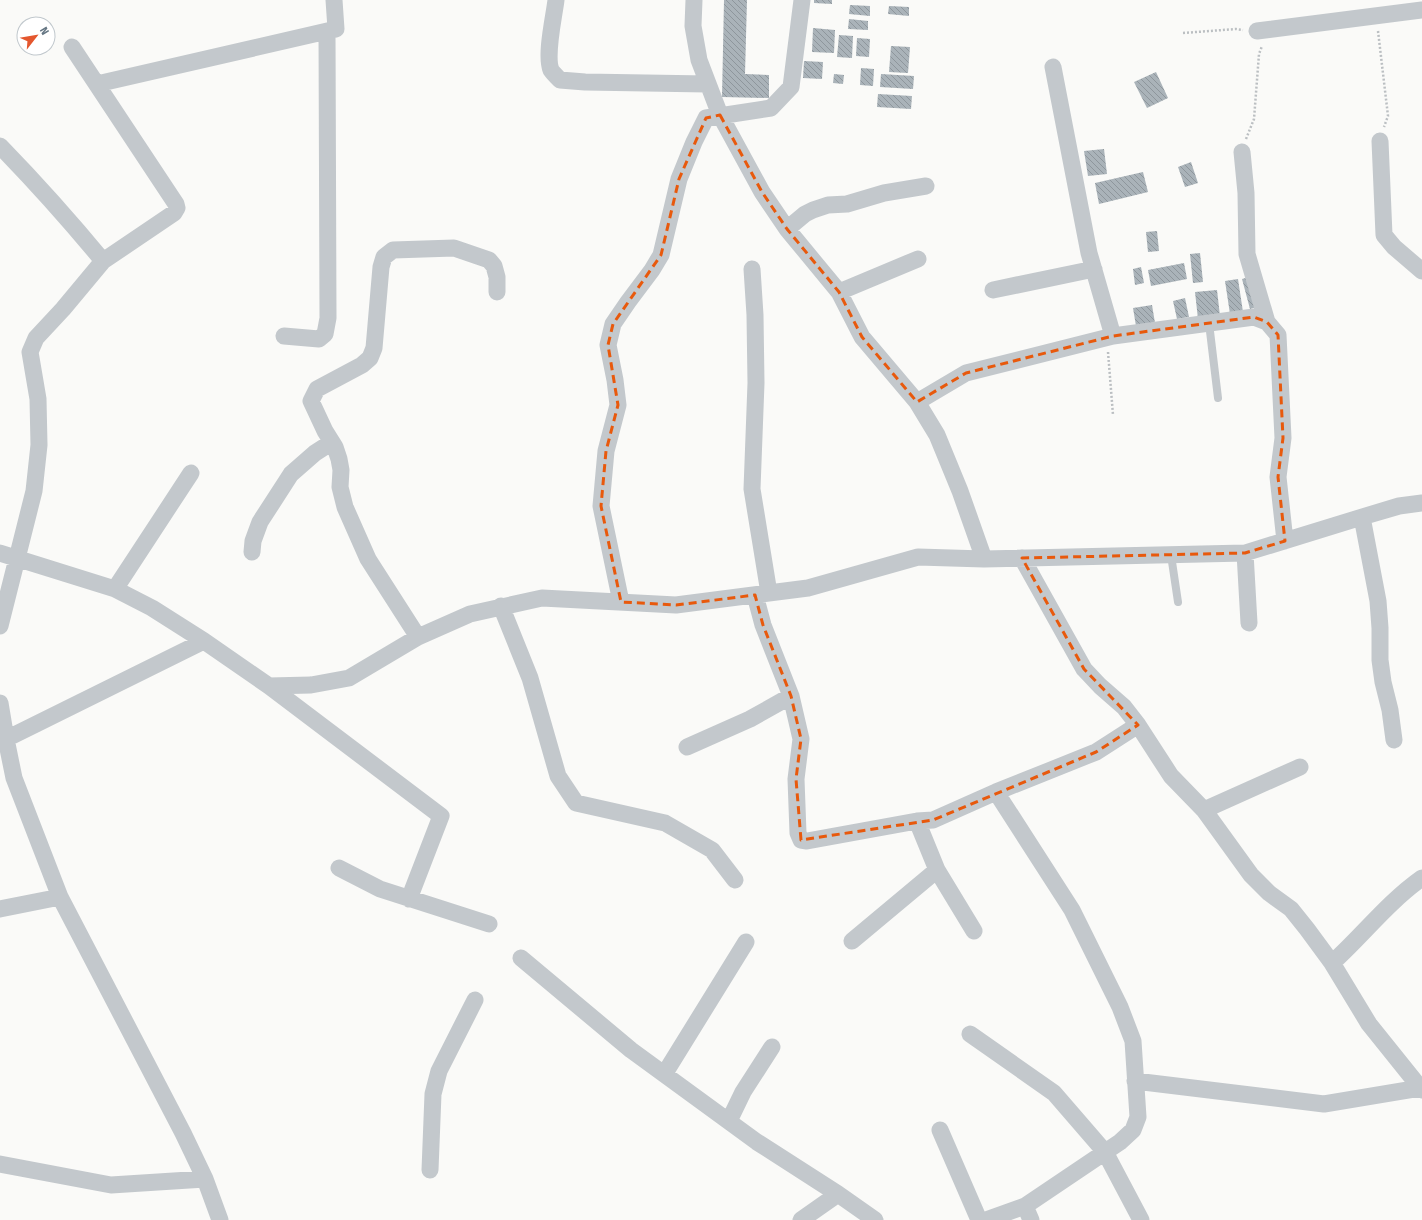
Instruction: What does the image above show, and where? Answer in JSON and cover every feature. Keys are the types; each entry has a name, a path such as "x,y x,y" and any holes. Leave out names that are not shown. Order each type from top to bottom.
{"street":[{"path":"97,84 336,29 334,0"},
{"path":"556,0 549,57 551,70 560,80 585,82 707,84"},
{"path":"694,0 693,26 699,60 720,115 762,192 787,229 838,292 862,337 917,402 937,435 960,492 984,559"},
{"path":"621,602 601,506 606,451 618,405 608,345 614,324 661,255 679,179 694,142 706,118 771,108 791,87 802,0"},
{"path":"1262,31 1422,10"},
{"path":"284,336 319,339 325,334 328,318 327,31"},
{"path":"0,626 34,491 39,445 38,399 30,352 36,338 63,309 103,261 174,213 177,208 172,197 72,47"},
{"path":"1053,67 1089,253 1110,337"},
{"path":"1380,141 1384,235 1394,247 1422,271"},
{"path":"0,146 51,200 103,261"},
{"path":"1242,152 1246,193 1247,254 1266,322"},
{"path":"787,229 805,214 828,205 847,204 884,193 926,186"},
{"path":"418,637 368,559 345,508 340,487 341,470 339,460 332,442 311,401 316,389 362,365 370,358 374,348 381,268 384,257 393,250 454,248 489,260 494,266 497,277 497,292"},
{"path":"838,292 918,259"},
{"path":"993,290 1094,269"},
{"path":"752,270 755,315 756,383 752,489 762,594 763,625 791,696 801,739 796,779 798,833 801,840 807,841 917,821 933,820 996,792 1096,752 1138,725"},
{"path":"917,402 966,373 1110,337 1254,317 1266,322 1278,335 1283,438 1278,478 1286,540"},
{"path":"252,552 253,541 260,522 291,474 315,453 332,442"},
{"path":"116,589 191,473"},
{"path":"269,686 311,685 349,678 418,637 470,614 542,598 676,605 808,588 918,557 984,559 1245,553 1362,516 1399,506 1422,503"},
{"path":"1362,516 1378,601 1380,660 1383,682 1390,710 1394,740"},
{"path":"0,552 116,589 152,608 204,640 269,686 441,816 409,899"},
{"path":"1245,553 1249,624"},
{"path":"1022,558 1084,669 1100,686 1124,707 1138,725 1171,776 1204,810 1251,875 1269,893 1291,909 1332,964 1368,1024 1421,1089"},
{"path":"501,606 530,678 558,776 576,803 665,823 712,850 735,880"},
{"path":"6,739 204,640"},
{"path":"687,747 750,719 791,696"},
{"path":"0,703 6,739 7,779 60,897 205,1178 220,1220"},
{"path":"1204,810 1300,767"},
{"path":"986,1220 1028,1213 1105,1152 1120,1142 1133,1130 1138,1117 1134,1041 1120,1007 1072,910 996,792"},
{"path":"917,821 937,870 974,931"},
{"path":"339,868 380,890 489,924"},
{"path":"852,941 937,870"},
{"path":"1332,964 1412,884 1422,878"},
{"path":"0,909 60,897"},
{"path":"665,1073 746,942"},
{"path":"521,958 631,1050 665,1073 757,1142 838,1194 875,1220"},
{"path":"430,1170 434,1094 439,1071 475,1000"},
{"path":"970,1034 1054,1093 1105,1152 1141,1220"},
{"path":"729,1121 743,1092 772,1047"},
{"path":"1135,1081 1324,1104 1421,1089"},
{"path":"940,1130 979,1220"},
{"path":"0,1164 111,1185 205,1178"},
{"path":"801,1220 838,1194"}],"lane":[{"path":"1208,324 1218,398"},
{"path":"1172,555 1178,602"}],"path":[{"path":"1376,16 1388,116 1380,141"},
{"path":"1183,33 1236,29 1262,31 1254,119 1242,152"},
{"path":"1110,337 1113,415"}],"highlighted area":[{"path":"720,115 762,192 787,229 839,292 862,337 917,402 966,373 1113,336 1254,317 1267,322 1278,335 1283,438 1278,477 1285,541 1245,553 1022,558 1084,669 1138,725 1096,752 933,820 801,840 796,779 801,739 791,696 763,625 755,595 676,605 621,602 601,506 606,451 618,405 608,345 613,324 661,255 679,179 706,118"}],"building":[{"path":"724,0 747,0 745,74 769,75 769,98 722,97"},
{"path":"814,0 832,0 832,4 814,3"},
{"path":"850,5 870,6 870,16 849,14"},
{"path":"889,6 909,7 909,16 888,14"},
{"path":"849,19 868,21 868,30 848,29"},
{"path":"813,28 835,30 834,53 812,52"},
{"path":"839,35 853,36 852,58 837,57"},
{"path":"857,38 870,39 869,57 856,56"},
{"path":"891,46 910,47 908,73 889,72"},
{"path":"804,61 823,62 822,79 803,78"},
{"path":"861,68 874,69 873,86 860,85"},
{"path":"1156,72 1168,98 1147,108 1134,82"},
{"path":"834,74 844,75 843,84 833,83"},
{"path":"881,74 914,76 913,89 880,87"},
{"path":"878,94 912,96 911,109 877,107"},
{"path":"1104,149 1107,174 1088,176 1084,151"},
{"path":"1191,162 1198,183 1185,187 1178,167"},
{"path":"1143,172 1148,192 1099,204 1095,183"},
{"path":"1157,231 1159,251 1148,252 1146,232"},
{"path":"1200,253 1203,282 1193,283 1190,254"},
{"path":"1184,263 1187,279 1151,286 1148,270"},
{"path":"1141,267 1144,283 1135,285 1133,269"},
{"path":"1249,277 1257,307 1250,309 1242,279"},
{"path":"1238,279 1243,312 1230,314 1225,281"},
{"path":"1217,290 1220,316 1198,319 1195,292"},
{"path":"1185,298 1189,317 1177,319 1173,301"},
{"path":"1152,305 1155,323 1136,326 1133,308"}]}
